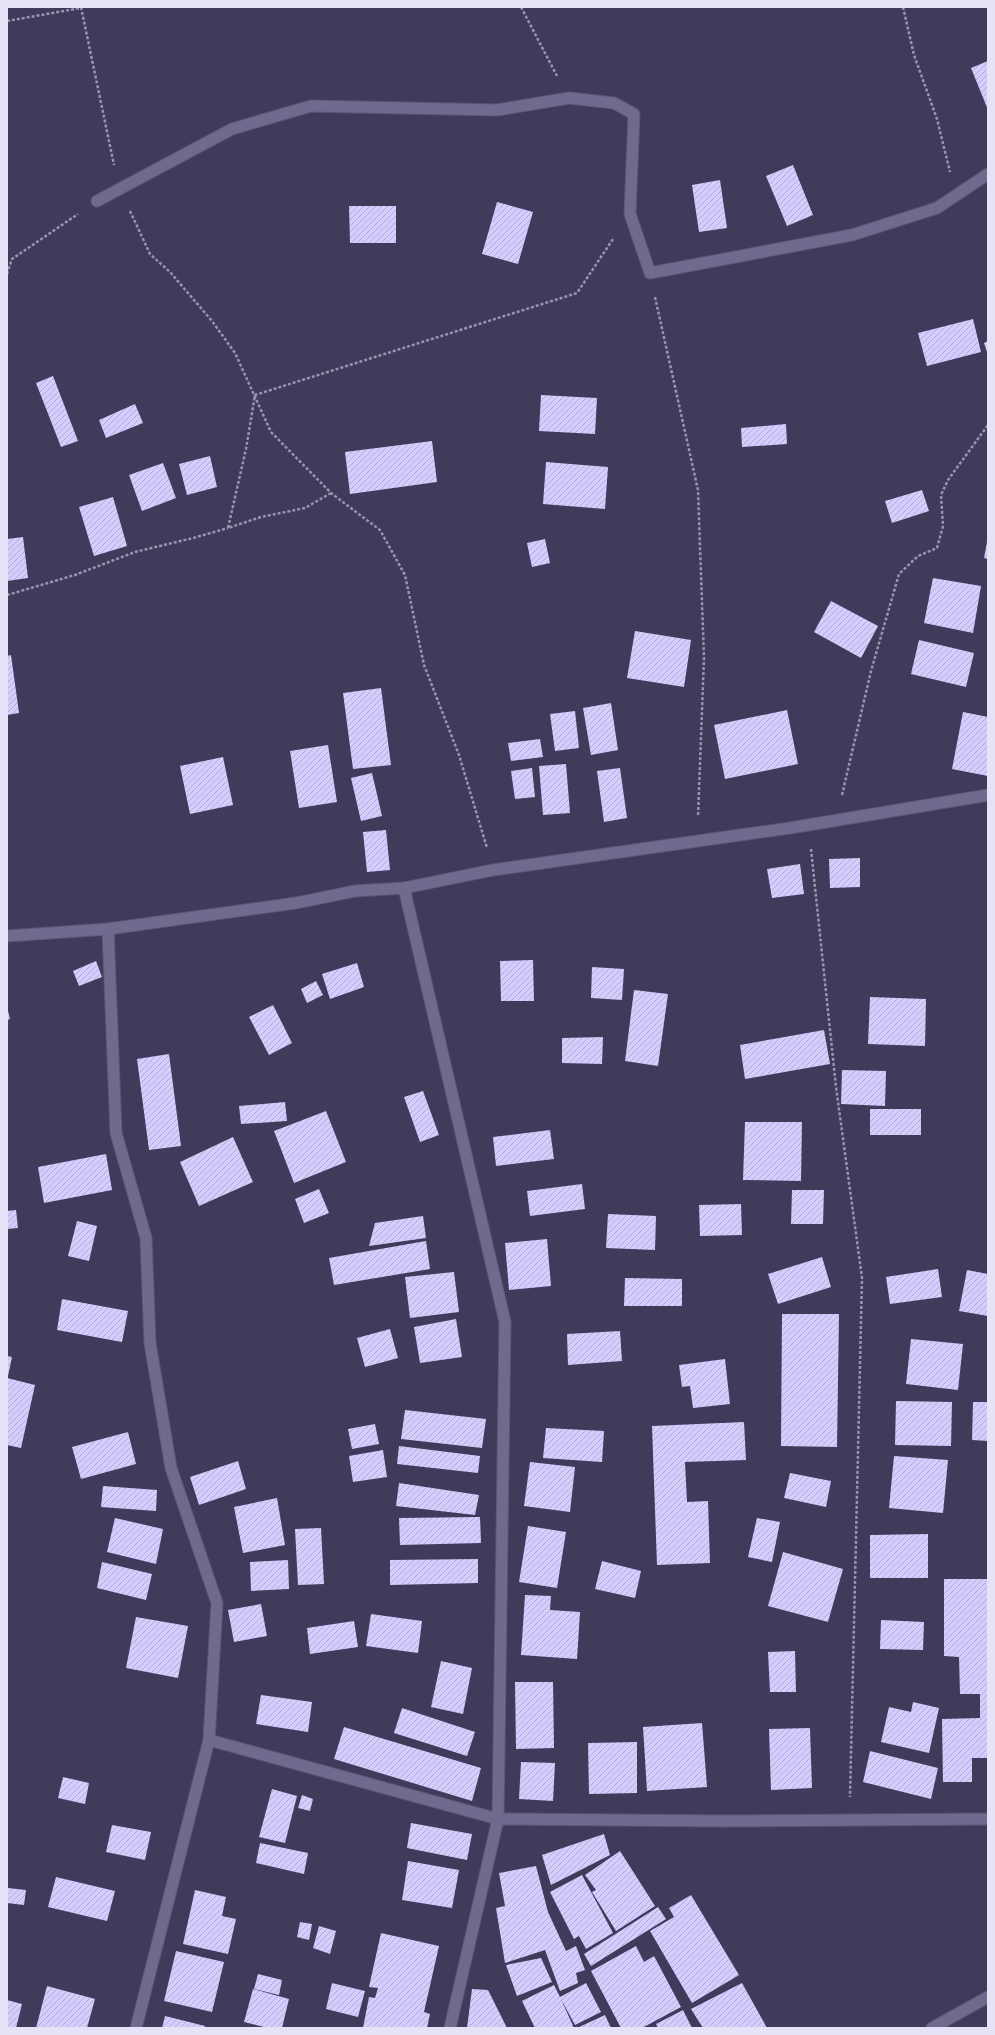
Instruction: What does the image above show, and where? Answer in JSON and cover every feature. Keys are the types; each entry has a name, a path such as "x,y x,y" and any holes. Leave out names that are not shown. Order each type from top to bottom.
{"street":[{"path":"97,201 232,129 311,106 497,110 569,98 614,103 634,114 630,214 650,273 852,235 937,208 988,174"},
{"path":"7,936 108,929 296,903 355,891 404,888 493,870 697,842 835,821 988,795"},
{"path":"404,888 505,1322 498,1819 450,2028"},
{"path":"108,929 116,1133 146,1238 150,1343 172,1468 218,1603 209,1740 136,2028"},
{"path":"209,1740 498,1819 988,1819"},
{"path":"932,2028 988,1997"}],"path":[{"path":"7,21 82,7 119,189 150,254 170,272 212,321 235,353 272,432 331,493 380,530 405,574 424,665 459,755 493,870"},
{"path":"521,7 569,98"},
{"path":"903,7 914,55 937,119 956,195"},
{"path":"7,274 12,260 97,201"},
{"path":"255,395 577,293 630,214"},
{"path":"650,273 698,490 704,658 697,842"},
{"path":"228,528 246,449 255,395"},
{"path":"835,821 871,671 899,574 918,556 937,548 943,526 941,495 948,480 988,425"},
{"path":"7,595 75,575 135,552 193,538 261,517 305,508 331,493"},
{"path":"809,825 836,1087 862,1278 849,1819"}],"building":[{"path":"988,61 988,110 971,68"},
{"path":"793,165 813,215 787,226 766,176"},
{"path":"720,180 727,228 699,232 692,185"},
{"path":"497,202 533,212 518,264 482,254"},
{"path":"349,206 396,206 396,243 350,243"},
{"path":"973,319 981,352 927,366 918,333"},
{"path":"988,341 988,355 984,343"},
{"path":"53,376 78,441 61,447 36,383"},
{"path":"541,395 597,398 595,434 539,431"},
{"path":"135,404 143,423 106,438 99,420"},
{"path":"786,424 787,444 742,447 741,428"},
{"path":"432,441 437,482 350,494 345,452"},
{"path":"210,456 217,487 187,495 179,464"},
{"path":"546,462 608,467 605,509 543,504"},
{"path":"163,463 176,498 142,511 129,475"},
{"path":"922,490 929,511 892,523 885,501"},
{"path":"113,497 127,546 94,556 79,507"},
{"path":"23,537 28,578 7,581 7,539"},
{"path":"545,539 550,563 532,567 527,543"},
{"path":"987,542 988,543 988,559 984,558"},
{"path":"933,578 981,586 973,633 924,623"},
{"path":"831,601 878,626 861,658 814,632"},
{"path":"635,631 691,640 684,687 627,678"},
{"path":"919,640 974,653 966,687 911,674"},
{"path":"11,655 19,713 7,715 7,656"},
{"path":"381,688 391,765 353,769 343,693"},
{"path":"611,703 618,750 591,755 583,708"},
{"path":"787,710 798,764 725,779 714,725"},
{"path":"575,711 579,748 555,751 550,714"},
{"path":"963,712 988,717 988,776 952,769"},
{"path":"540,739 543,757 511,761 508,743"},
{"path":"328,745 337,802 299,808 290,751"},
{"path":"223,757 233,805 190,814 180,766"},
{"path":"566,764 570,813 543,815 539,766"},
{"path":"532,768 535,797 515,799 511,771"},
{"path":"620,768 627,818 604,822 597,771"},
{"path":"372,773 382,816 361,821 351,778"},
{"path":"386,830 390,870 367,872 363,832"},
{"path":"860,858 860,887 830,888 829,859"},
{"path":"800,864 804,894 772,898 767,869"},
{"path":"533,960 534,1001 501,1001 500,961"},
{"path":"96,961 102,977 79,986 73,971"},
{"path":"357,963 364,987 330,999 322,974"},
{"path":"592,967 624,969 622,1000 591,998"},
{"path":"316,981 323,995 307,1003 301,989"},
{"path":"634,990 668,994 658,1066 625,1061"},
{"path":"870,997 926,999 925,1046 868,1044"},
{"path":"273,1005 292,1043 269,1055 249,1017"},
{"path":"7,1007 10,1019 7,1020"},
{"path":"824,1030 830,1064 745,1079 740,1045"},
{"path":"603,1037 602,1064 562,1063 562,1038"},
{"path":"169,1054 181,1146 149,1150 137,1059"},
{"path":"842,1070 886,1071 885,1106 841,1104"},
{"path":"423,1091 439,1135 420,1142 404,1097"},
{"path":"285,1102 287,1121 241,1124 239,1106"},
{"path":"870,1109 921,1109 921,1135 870,1135"},
{"path":"326,1111 346,1162 294,1183 274,1131"},
{"path":"745,1122 802,1122 801,1181 743,1180"},
{"path":"550,1130 554,1159 496,1166 493,1137"},
{"path":"233,1137 253,1182 199,1206 180,1162"},
{"path":"106,1154 112,1190 44,1203 38,1167"},
{"path":"582,1184 585,1209 530,1216 527,1191"},
{"path":"319,1189 329,1213 304,1223 295,1199"},
{"path":"792,1190 824,1190 823,1224 791,1224"},
{"path":"741,1204 742,1235 700,1236 699,1205"},
{"path":"16,1210 18,1228 7,1229 7,1211"},
{"path":"608,1214 656,1216 655,1250 606,1248"},
{"path":"423,1216 426,1238 369,1246 375,1223"},
{"path":"77,1221 97,1226 89,1261 68,1256"},
{"path":"547,1239 551,1286 509,1290 505,1243"},
{"path":"426,1241 430,1269 334,1285 329,1258"},
{"path":"822,1257 831,1287 778,1304 768,1274"},
{"path":"938,1269 942,1297 890,1304 886,1277"},
{"path":"967,1270 988,1274 988,1316 959,1311"},
{"path":"454,1272 459,1312 410,1318 405,1277"},
{"path":"625,1278 682,1279 682,1306 624,1306"},
{"path":"62,1299 128,1311 122,1342 57,1330"},
{"path":"782,1314 839,1314 837,1447 781,1446"},
{"path":"456,1319 462,1357 420,1363 414,1327"},
{"path":"390,1329 398,1358 365,1367 357,1338"},
{"path":"620,1331 622,1361 568,1365 567,1334"},
{"path":"911,1339 963,1344 958,1390 906,1384"},
{"path":"7,1356 12,1357 8,1376 7,1376"},
{"path":"725,1359 730,1404 693,1408 690,1386 682,1387 679,1365"},
{"path":"7,1378 35,1385 21,1448 7,1445"},
{"path":"896,1401 952,1402 951,1446 895,1445"},
{"path":"973,1402 988,1402 988,1441 972,1440"},
{"path":"405,1410 486,1419 482,1448 401,1439"},
{"path":"744,1422 746,1460 685,1462 687,1502 708,1501 710,1563 657,1565 652,1426"},
{"path":"375,1424 379,1444 352,1449 348,1429"},
{"path":"546,1428 604,1431 602,1462 543,1458"},
{"path":"128,1432 136,1464 81,1479 72,1447"},
{"path":"399,1446 480,1456 478,1473 397,1464"},
{"path":"383,1450 387,1477 353,1482 349,1456"},
{"path":"894,1456 948,1460 943,1513 889,1508"},
{"path":"238,1461 246,1489 199,1505 190,1477"},
{"path":"530,1462 575,1467 570,1512 524,1506"},
{"path":"790,1473 831,1481 826,1507 784,1498"},
{"path":"399,1483 479,1495 475,1515 396,1506"},
{"path":"103,1486 157,1490 156,1511 101,1507"},
{"path":"277,1498 285,1545 243,1553 234,1507"},
{"path":"480,1517 481,1543 400,1545 399,1518"},
{"path":"115,1518 163,1529 156,1564 107,1552"},
{"path":"757,1518 780,1522 772,1562 748,1557"},
{"path":"528,1526 566,1532 557,1588 519,1582"},
{"path":"321,1528 324,1584 298,1585 295,1529"},
{"path":"928,1534 928,1578 870,1578 870,1535"},
{"path":"783,1552 843,1569 828,1622 768,1606"},
{"path":"478,1559 478,1583 390,1585 390,1560"},
{"path":"288,1560 289,1589 251,1591 250,1562"},
{"path":"602,1561 641,1571 635,1598 595,1589"},
{"path":"102,1562 152,1574 146,1600 97,1588"},
{"path":"944,1579 988,1579 988,1758 972,1758 972,1782 943,1782 942,1719 980,1718 980,1694 960,1694 959,1657 944,1656"},
{"path":"525,1595 551,1596 550,1610 580,1612 577,1659 521,1655"},
{"path":"261,1604 267,1636 234,1642 228,1610"},
{"path":"371,1614 422,1621 418,1653 366,1646"},
{"path":"136,1617 188,1626 178,1678 126,1668"},
{"path":"881,1620 924,1622 923,1650 880,1649"},
{"path":"354,1621 358,1647 310,1654 307,1628"},
{"path":"795,1651 796,1692 770,1692 768,1652"},
{"path":"441,1661 472,1668 463,1714 431,1707"},
{"path":"515,1682 553,1682 554,1748 516,1749"},
{"path":"261,1695 312,1702 308,1732 256,1724"},
{"path":"913,1702 939,1708 929,1753 881,1742 889,1707 911,1712"},
{"path":"402,1708 475,1732 467,1756 394,1733"},
{"path":"702,1723 707,1787 647,1791 643,1727"},
{"path":"344,1727 481,1768 472,1801 334,1759"},
{"path":"810,1728 812,1788 771,1790 769,1729"},
{"path":"637,1742 637,1793 589,1794 588,1743"},
{"path":"870,1751 938,1768 931,1799 863,1782"},
{"path":"521,1762 555,1763 553,1801 519,1799"},
{"path":"63,1777 89,1783 85,1804 58,1798"},
{"path":"272,1789 297,1796 285,1843 259,1837"},
{"path":"302,1795 313,1799 310,1811 298,1808"},
{"path":"411,1823 472,1834 467,1860 407,1848"},
{"path":"112,1825 151,1832 145,1860 106,1852"},
{"path":"604,1834 610,1855 551,1885 542,1855"},
{"path":"260,1843 308,1853 304,1874 256,1863"},
{"path":"620,1851 655,1906 616,1931 592,1892 596,1890 585,1875"},
{"path":"408,1861 459,1870 452,1908 402,1900"},
{"path":"536,1866 548,1912 566,1951 576,1946 585,1970 576,1973 578,1983 560,1991 545,1950 505,1963 496,1908 505,1906 499,1873"},
{"path":"582,1875 613,1933 586,1949 579,1936 574,1939 550,1892"},
{"path":"56,1877 115,1891 107,1921 48,1907"},
{"path":"8,1888 26,1890 24,1905 7,1903"},
{"path":"195,1890 226,1897 222,1916 236,1919 228,1954 183,1944"},
{"path":"691,1895 739,1975 692,2003 650,1931 674,1917 669,1908"},
{"path":"658,1907 666,1919 591,1966 584,1954"},
{"path":"300,1922 312,1924 309,1940 297,1937"},
{"path":"319,1926 336,1931 330,1954 313,1948"},
{"path":"381,1933 439,1946 424,2012 430,2014 427,2028 363,2028 369,1997 375,1998 378,1988 369,1987"},
{"path":"636,1946 644,1962 654,1956 681,2007 642,2028 621,2028 591,1971"},
{"path":"176,1951 224,1962 212,2012 164,2001"},
{"path":"541,1958 552,1982 517,1996 506,1965"},
{"path":"258,1974 282,1980 279,1995 254,1989"},
{"path":"332,1983 365,1991 358,2017 326,2009"},
{"path":"586,1983 601,2012 575,2025 561,1999 574,2028 535,2028 522,2001 554,1985 560,1997"},
{"path":"742,1983 767,2028 703,2028 691,2009"},
{"path":"47,1986 95,1999 87,2028 36,2028"},
{"path":"253,1989 289,1999 282,2028 268,2028 244,2022"},
{"path":"472,1989 488,1990 507,2028 467,2028"},
{"path":"7,2000 22,2004 16,2028 7,2028"},
{"path":"683,2010 692,2028 658,2028 656,2024"},
{"path":"605,2015 611,2028 577,2028"},
{"path":"165,2016 205,2026 204,2028 162,2028"}]}
